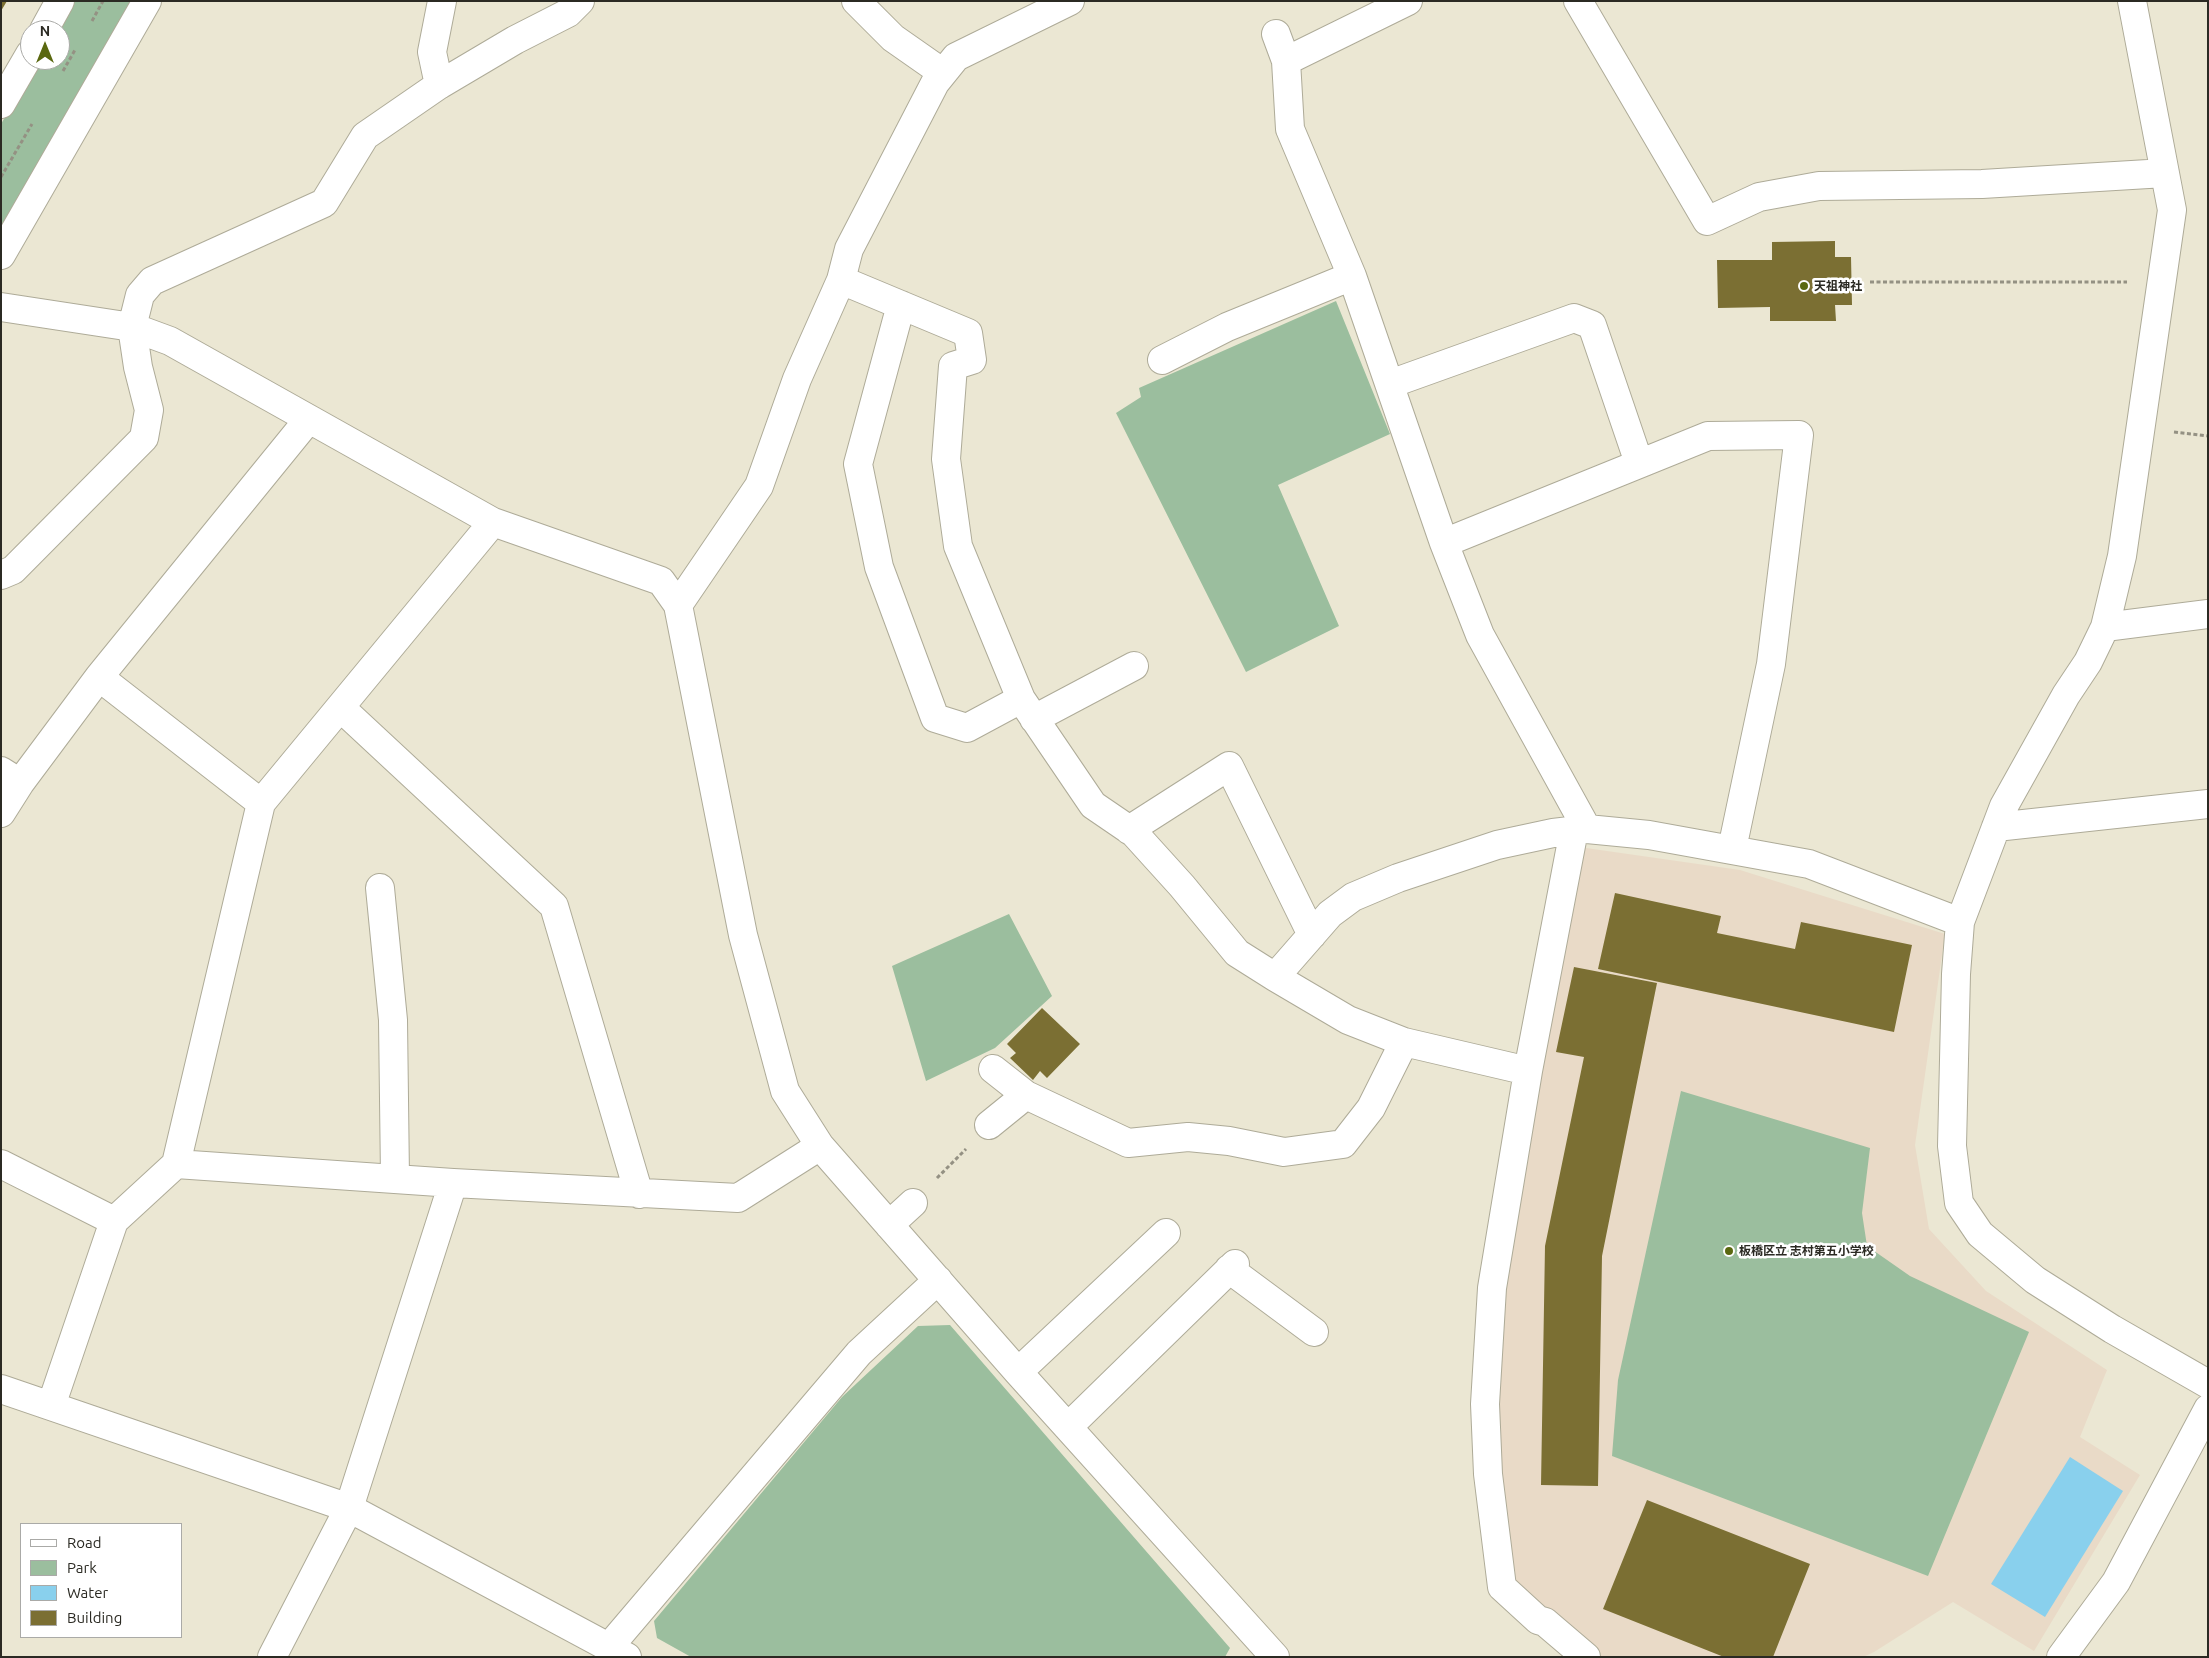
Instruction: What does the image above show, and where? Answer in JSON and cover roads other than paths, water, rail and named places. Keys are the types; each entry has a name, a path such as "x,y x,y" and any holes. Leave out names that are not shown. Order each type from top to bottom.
{"street":[{"path":"50,20 60,1"},
{"path":"1,255 147,1"},
{"path":"439,85 432,52 442,1"},
{"path":"1,575 13,570 144,438 149,410 138,367 132,327 140,295 152,281 324,203 365,136 439,85 516,40 568,13 580,1"},
{"path":"856,1 893,38 944,73"},
{"path":"678,605 759,486 797,379 841,280 849,249 935,83 956,57 1070,1"},
{"path":"1286,61 1408,1"},
{"path":"1578,1 1706,221 1760,197 1820,186 1982,184 2165,174"},
{"path":"2132,1 2172,210 2122,556 2105,627 2088,662 2066,695 2004,806 1960,922 1956,974 1952,1146 1959,1203 1980,1234 2034,1280 2112,1329 2208,1384"},
{"path":"1276,34 1286,61 1290,129 1352,276 1444,543 1480,635 1580,829 1528,1071 1492,1288 1485,1404 1488,1474 1502,1587 1538,1620 1546,1622 1586,1657"},
{"path":"1,104 21,70"},
{"path":"1162,360 1227,327 1352,276"},
{"path":"841,280 968,333 972,360 953,366 946,459 950,502 958,546 1028,709 1093,805 1129,830 1182,886 1238,953 1275,976 1348,1020 1404,1042 1528,1071"},
{"path":"901,305 858,464 879,567 935,718 967,728 1028,709 1134,666"},
{"path":"1,307 132,327 170,341 493,522 661,581 678,605 743,936 785,1091 820,1146 1018,1372 1275,1657"},
{"path":"1390,384 1574,318 1592,325 1639,463"},
{"path":"1,814 11,777 99,677 308,420"},
{"path":"1444,543 1708,436 1799,435 1771,664 1732,849"},
{"path":"51,1406 114,1221 176,1164 261,803 342,708 493,522"},
{"path":"2105,627 2208,614"},
{"path":"99,677 261,803"},
{"path":"342,708 554,906 639,1194"},
{"path":"1129,830 1229,766 1312,935"},
{"path":"1996,827 2208,804"},
{"path":"1275,976 1330,914 1353,897 1398,878 1497,845 1580,829 1649,835 1809,864 1960,922"},
{"path":"380,888 393,1020 395,1178"},
{"path":"993,1069 1026,1095 1128,1143 1188,1137 1229,1141 1284,1152 1343,1144 1372,1108 1404,1042"},
{"path":"989,1125 1026,1095"},
{"path":"176,1164 453,1183 738,1198 820,1146"},
{"path":"1,1164 114,1221"},
{"path":"272,1657 349,1508 453,1183"},
{"path":"889,1225 913,1203"},
{"path":"1018,1372 1166,1232"},
{"path":"1068,1427 1232,1266 1314,1332"},
{"path":"7,1398 51,1406 349,1508 618,1652 859,1353 938,1280"},
{"path":"2061,1657 2116,1582 2208,1410"}],"water":[{"path":"2070,1457 2123,1491 2045,1617 1991,1584"}],"place":[{"name":"天祖神社","path":"1804,286"},
{"name":"板橋区立 志村第五小学校","path":"1729,1251"}]}
